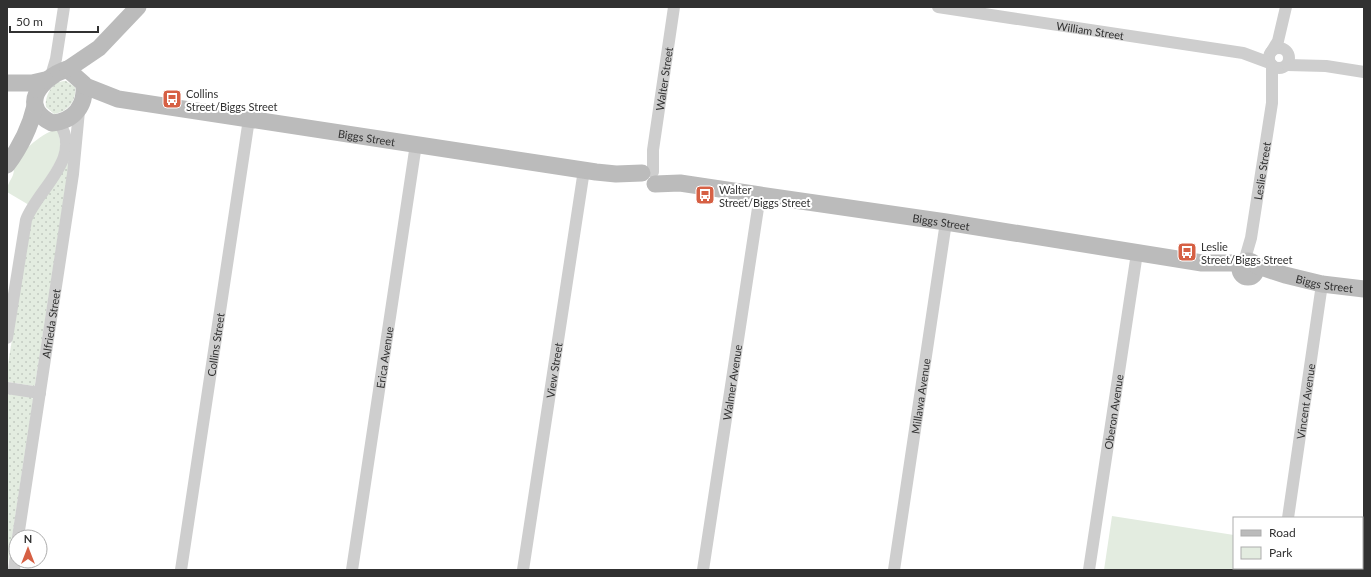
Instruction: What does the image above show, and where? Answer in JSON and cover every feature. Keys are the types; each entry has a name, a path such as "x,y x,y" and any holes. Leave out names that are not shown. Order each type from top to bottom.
{"street":[{"path":"7,165 20,147 30,127 38,90 48,78 58,43 64,7"},
{"path":"8,83 32,83 48,78 67,69 99,48 138,7"},
{"name":"Walter Street","path":"649,176 674,7"},
{"name":"William Street","path":"938,7 1271,58"},
{"name":"Leslie Street","path":"1248,268 1251,238 1272,103 1271,58 1278,41 1286,9"},
{"name":"Leslie Street","path":"1272,103 1287,60 1285,41 1286,9"},
{"path":"58,43 67,69 85,85"},
{"path":"20,147 37,132 70,118 80,108 88,67 99,48"},
{"path":"1282,48 1287,60 1278,68 1271,58 1282,48"},
{"path":"1287,60 1364,72"},
{"path":"7,338 26,220 34,204 53,179 64,154 66,132 56,123 41,117 27,93 8,83"},
{"name":"Biggs Street","path":"85,85 118,99"},
{"name":"Biggs Street","path":"80,108 97,101 118,99 584,170 649,176 680,184 946,222 1202,263 1248,268 1322,284 1364,289"},
{"name":"Alfrieda Street","path":"19,529 73,174 80,108"},
{"name":"Collins Street","path":"181,570 249,119"},
{"name":"Erica Avenue","path":"352,570 416,144"},
{"name":"View Street","path":"523,570 584,170"},
{"name":"Walmer Avenue","path":"703,570 760,195"},
{"name":"Millawa Avenue","path":"894,570 946,222"},
{"name":"Oberon Avenue","path":"1089,570 1136,253"},
{"name":"Vincent Avenue","path":"1288,517 1322,284"},
{"path":"7,388 40,393"}],"green space":[{"path":"61,81 66,81 75,87 73,101 63,111 54,114 46,107 46,98 53,86"},
{"path":"54,130 59,131 61,154 29,205 7,192 8,185 13,175 17,160 21,155 43,135"},
{"path":"72,145 35,385 8,382 7,371 31,219"},
{"path":"7,394 32,396 33,400 13,529 8,529 7,570"},
{"path":"1112,516 1233,535 1233,569 1270,569 1270,570 1104,570"}],"place":[{"name":"Collins Street/Biggs Street","path":"172,99"},
{"name":"Walter Street/Biggs Street","path":"705,195"},
{"name":"Leslie Street/Biggs Street","path":"1187,252"}]}
